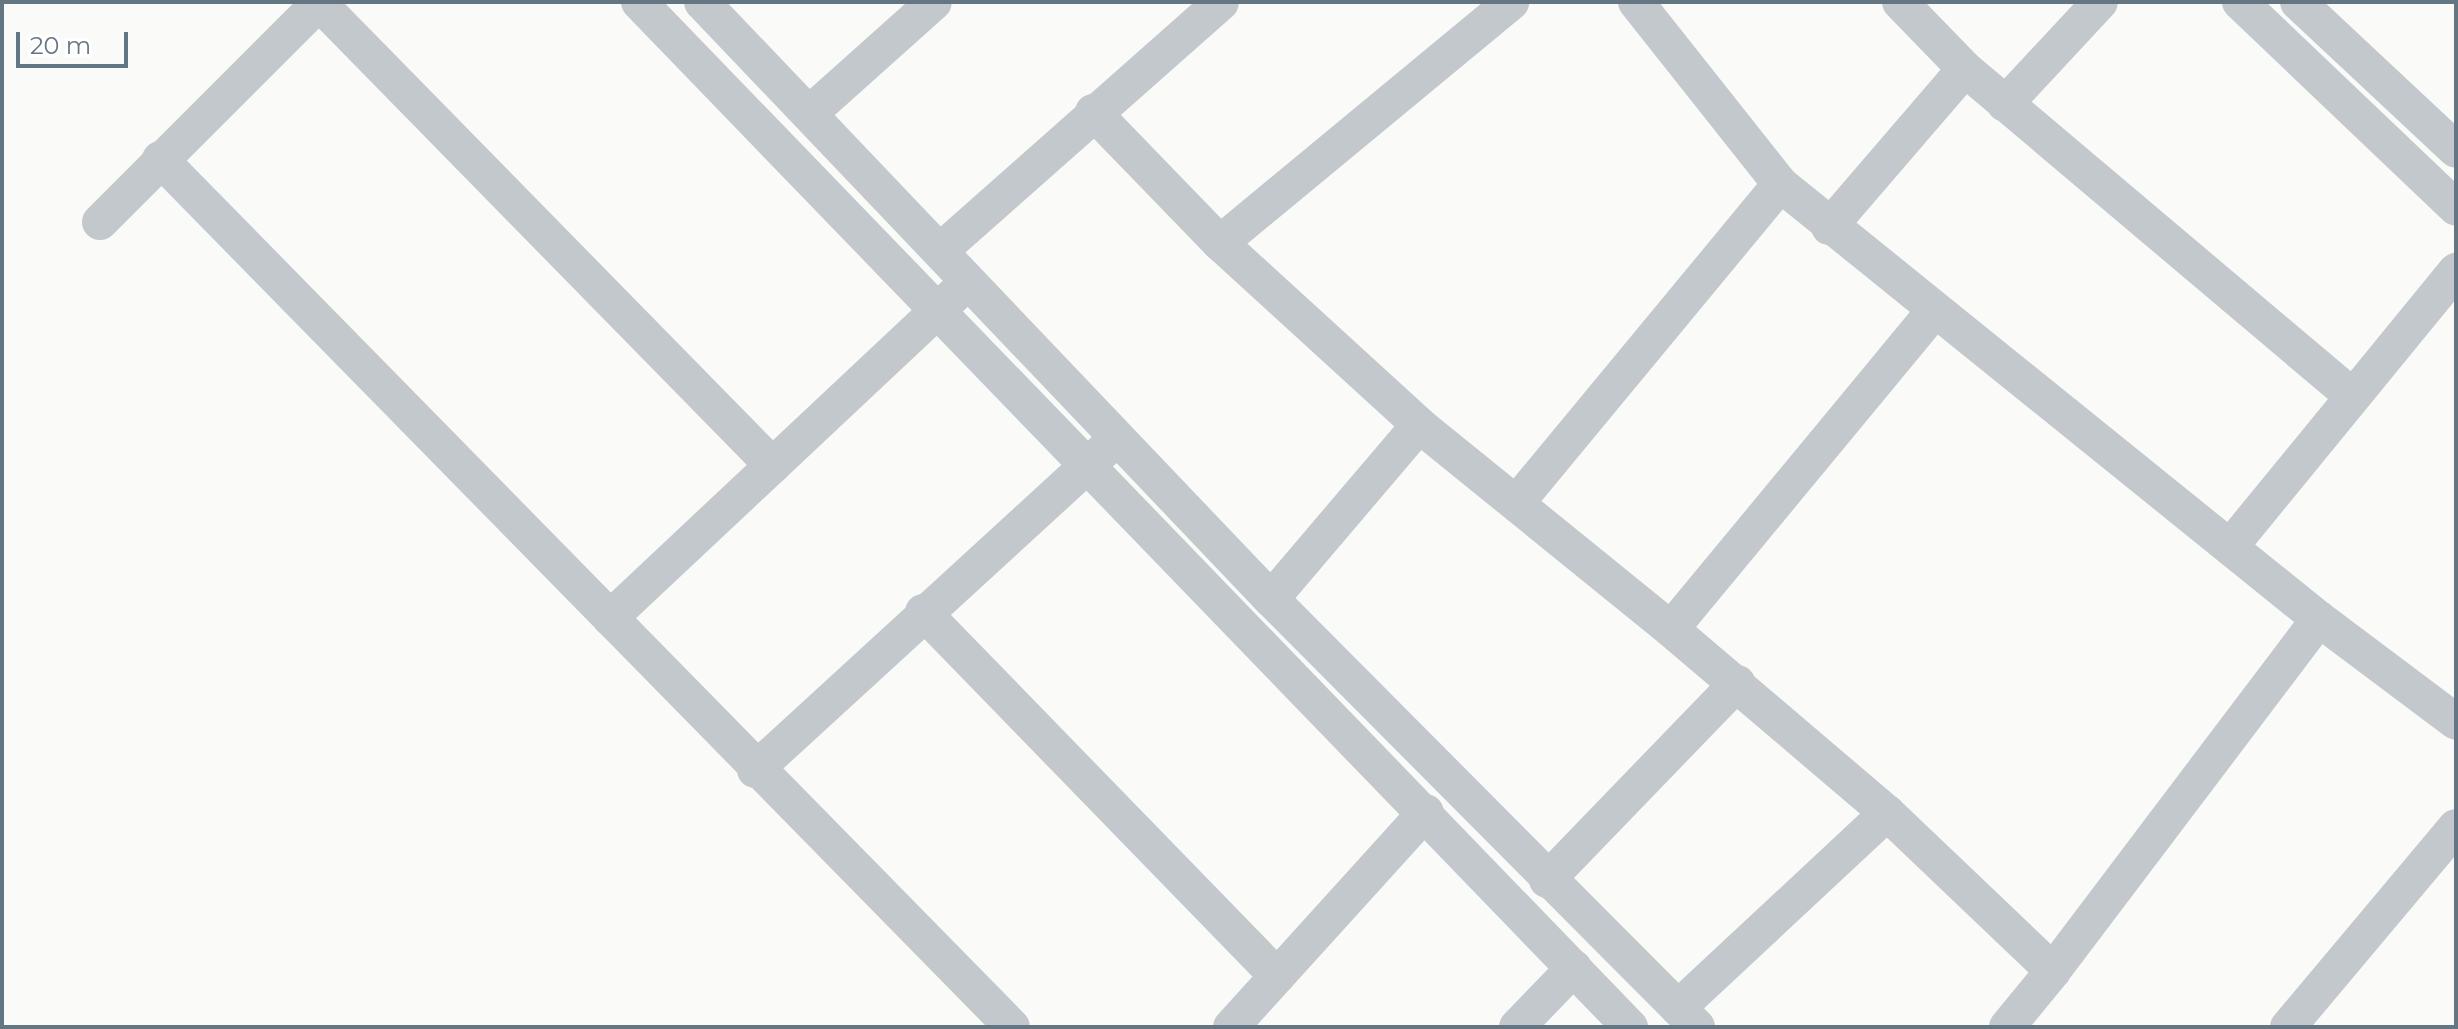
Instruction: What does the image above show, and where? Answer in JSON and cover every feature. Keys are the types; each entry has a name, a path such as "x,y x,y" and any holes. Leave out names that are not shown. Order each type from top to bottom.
{"street":[{"path":"100,222 320,2 773,466"},
{"path":"639,2 1091,463 1630,1027"},
{"path":"702,2 968,281 1120,434 1271,599 1547,880 1688,1017 1887,813"},
{"path":"940,251 1093,112 1221,2"},
{"path":"1220,243 1511,2"},
{"path":"1636,2 1780,184 1932,313 2319,619 2456,722"},
{"path":"1900,2 1965,69 2005,104 2351,395"},
{"path":"2005,104 2100,2"},
{"path":"2240,2 2456,208"},
{"path":"2298,2 2456,150"},
{"path":"810,113 914,9"},
{"path":"1829,227 1965,69"},
{"path":"1093,112 1220,243 1419,425 1519,500 1737,683 1887,813 2053,971"},
{"path":"160,159 755,770 1012,1027"},
{"path":"1519,500 1780,184"},
{"path":"2230,547 2351,395 2456,271"},
{"path":"610,618 968,281"},
{"path":"1671,629 1932,313"},
{"path":"1271,599 1419,425"},
{"path":"755,770 923,612 1120,434"},
{"path":"923,612 1277,976"},
{"path":"2007,1027 2053,971 2319,619"},
{"path":"1547,880 1737,683"},
{"path":"1231,1027 1426,812"},
{"path":"2288,1027 2456,827"},
{"path":"1517,1027 1574,968"}]}
